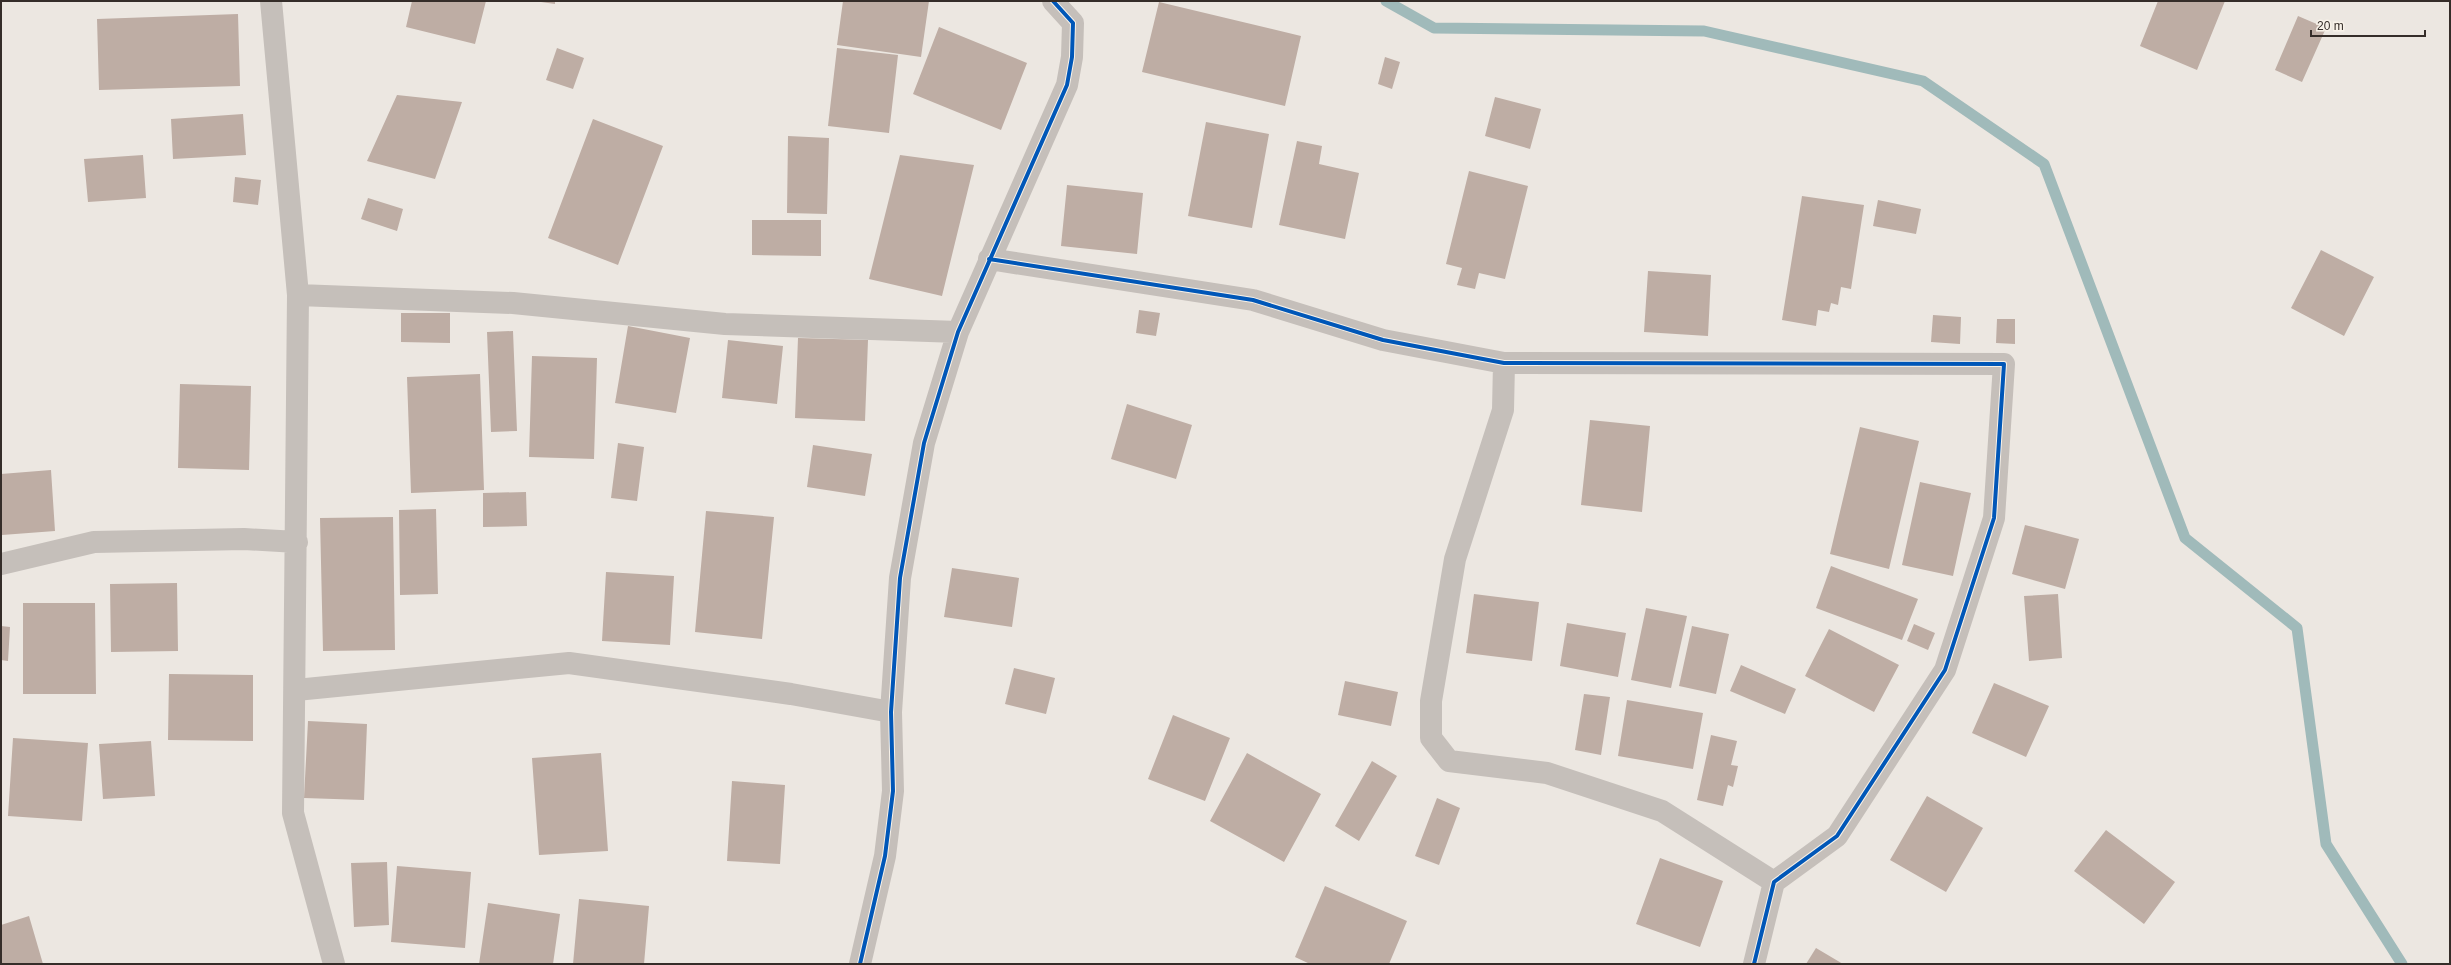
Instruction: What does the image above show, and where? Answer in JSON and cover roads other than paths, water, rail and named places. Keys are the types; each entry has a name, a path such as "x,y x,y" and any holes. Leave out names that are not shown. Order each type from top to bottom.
{"street":[{"path":"271,1 298,295 296,690 293,813 334,964"},
{"path":"860,964 887,841 893,791 890,712 900,578 924,443 958,332 1067,85 1072,57 1073,23 1053,1"},
{"path":"989,259 1253,300 1384,340 1504,363 2004,364 1994,518 1945,670 1837,836 1774,882 1754,964"},
{"path":"298,295 513,303 726,324 958,332"},
{"path":"1504,363 1503,410 1455,559 1431,701 1431,738 1449,761 1547,774 1662,810 1774,882"},
{"path":"1,564 94,542 244,539 297,542"},
{"path":"296,690 569,663 791,694 890,712"}],"waterway":[{"path":"1386,1 1434,28 1704,31 1923,81 2044,164 2185,538 2297,628 2326,844 2402,964"}]}
